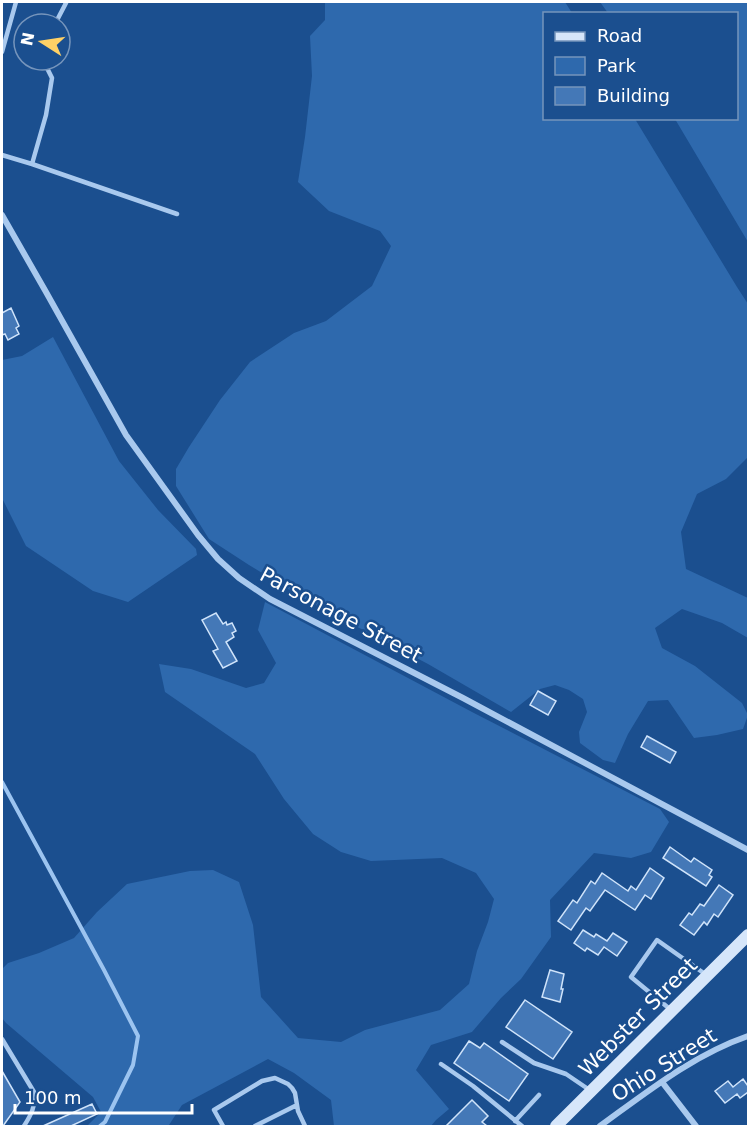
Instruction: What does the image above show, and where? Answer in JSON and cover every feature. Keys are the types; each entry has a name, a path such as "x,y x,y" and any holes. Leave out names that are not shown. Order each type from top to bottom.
{"street":[{"name":"Parsonage Street","path":"2,215 126,435 198,536 239,578 270,599 492,713 748,850"},
{"name":"Webster Street","path":"556,1126 748,934"},
{"name":"Ohio Street","path":"600,1126 705,1055 748,1035"},
{"path":"662,1082 696,1126"}],"lane":[{"path":"2,52 16,2"},
{"path":"32,164 46,115 52,78 49,72"},
{"path":"2,155 177,214"},
{"path":"672,1011 631,977 657,940 707,976"},
{"path":"2,1039 34,1092 35,1101 31,1115 24,1126"},
{"path":"502,1042 534,1063 566,1074 591,1091"},
{"path":"441,1064 522,1126"},
{"path":"224,1126 214,1110 270,1078 281,1080 292,1088 304,1126"},
{"path":"515,1121 539,1095"},
{"path":"255,1126 297,1105"}],"green space":[{"path":"325,2 565,2 571,12 543,12 543,120 636,120 748,304 748,455 726,479 697,494 681,532 686,569 748,598 748,638 722,623 682,609 655,628 662,648 695,666 742,703 748,715 743,729 694,738 668,700 648,701 628,734 615,763 603,760 580,743 579,732 587,712 583,699 569,690 555,685 540,689 511,712 428,664 306,600 209,539 176,486 176,469 189,447 220,400 250,362 294,333 326,321 372,286 391,246 380,231 329,211 298,182 312,76 310,36 325,20"},
{"path":"600,2 748,2 748,242 676,120 738,120 738,12 607,12"},
{"path":"53,337 119,461 158,510 196,549 197,555 128,602 93,591 26,546 2,498 2,360 22,356"},
{"path":"265,602 660,809 669,822 651,852 631,858 594,853 550,900 551,937 521,979 472,1032 431,1045 416,1070 449,1109 431,1126 334,1126 331,1100 294,1073 268,1059 182,1105 169,1126 87,1126 101,1112 93,1097 2,1018 2,969 8,963 74,938 127,884 190,871 213,870 239,882 253,925 261,997 298,1038 341,1042 365,1030 440,1010 469,984 494,899 476,873 442,858 371,861 341,852 313,834 284,799 255,754 165,692 159,664 191,669 246,688 264,683 276,663 258,630"}],"building":[{"path":"11,308 19,326 16,328 19,334 8,340 5,334 2,335 2,313"},
{"path":"216,613 223,624 232,623 236,631 232,633 234,637 226,642 237,661 223,668 213,651 218,649 202,620"},
{"path":"538,691 556,701 548,715 530,705"},
{"path":"647,736 676,752 670,763 641,747"},
{"path":"670,847 691,862 694,858 712,870 709,875 712,877 706,886 663,858"},
{"path":"650,868 664,878 651,899 645,895 635,910 605,890 590,911 586,908 571,930 558,921 573,900 577,903 591,881 595,884 602,873 628,891 631,886 636,890"},
{"path":"719,885 733,895 718,917 714,914 707,925 704,922 694,935 680,925 700,904 704,906"},
{"path":"583,930 607,941 613,933 627,942 617,956 604,947 598,955 587,948 585,951 574,943"},
{"path":"550,970 564,974 560,1002 542,997"},
{"path":"525,1000 572,1032 553,1059 506,1027"},
{"path":"469,1041 480,1048 484,1043 528,1074 509,1101 454,1063"},
{"path":"2,1071 20,1102 3,1126 2,1126"},
{"path":"743,1079 748,1086 748,1092 740,1098 737,1094 725,1103 715,1091 728,1081 733,1087"},
{"path":"472,1100 488,1116 482,1122 487,1126 446,1126"},
{"path":"92,1104 97,1114 71,1126 43,1126"}],"waterway":[{"path":"2,782 138,1036 133,1065 105,1122 100,1126"}]}
